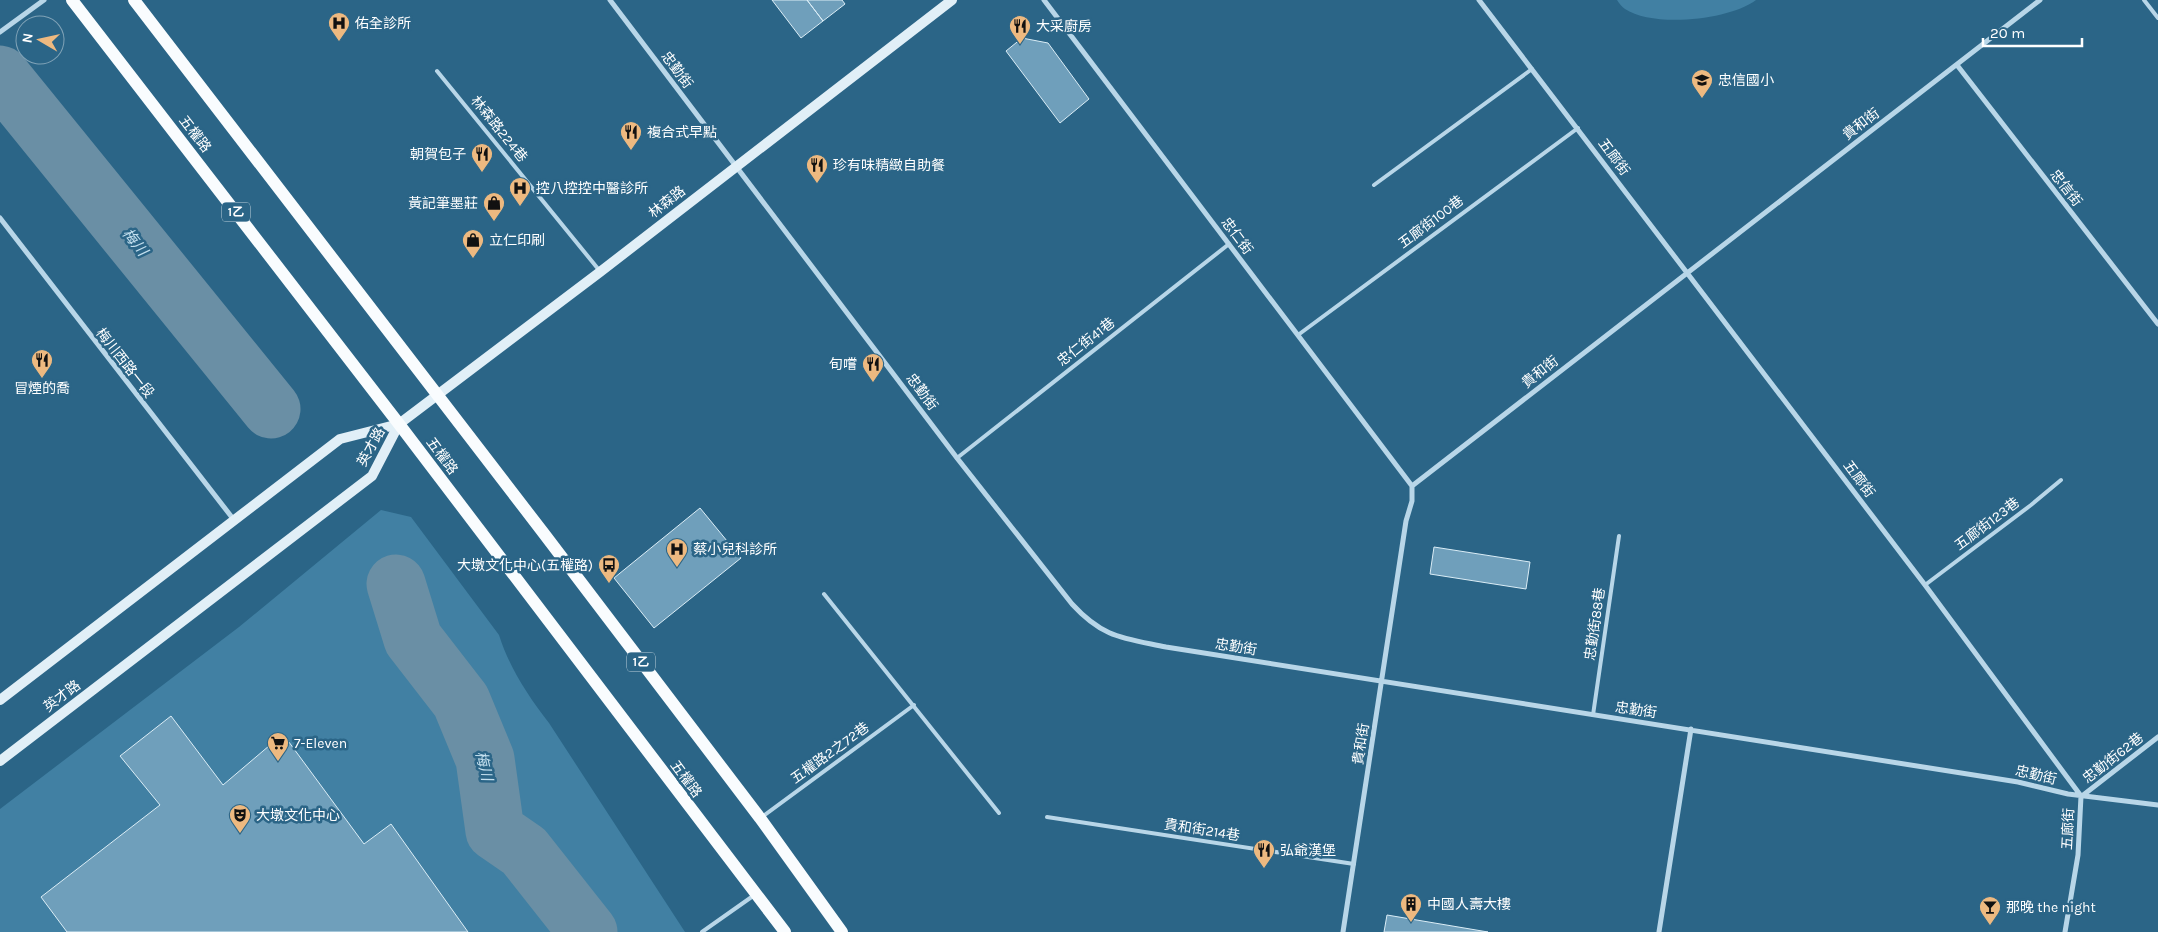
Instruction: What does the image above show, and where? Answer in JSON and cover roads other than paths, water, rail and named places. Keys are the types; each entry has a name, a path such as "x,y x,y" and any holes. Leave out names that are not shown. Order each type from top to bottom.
{"main road":[{"name":"五權路","path":"72,0 399,424 784,932"},
{"name":"1乙","path":"134,0 760,818 842,932"},
{"name":"林森路","path":"399,424 600,272 952,0"},
{"name":"英才路","path":"0,700 340,439 399,424"},
{"name":"英才路","path":"0,761 372,476 399,424"}],"street":[{"path":"0,32 44,0"},
{"name":"忠勤街","path":"610,0 957,458 1072,604 1087,621 1106,633 1166,647 2018,782 2081,796 2158,805"},
{"name":"忠仁街","path":"1044,0 1412,486"},
{"name":"五廊街","path":"1479,0 1925,585 2081,796 2078,855 2065,932"},
{"name":"貴和街","path":"1343,932 1406,521 1412,501 1412,486 1687,271 2040,0"},
{"name":"忠信街","path":"1956,65 2158,324"},
{"name":"梅川西路一段","path":"0,218 234,520"},
{"path":"1659,932 1691,729"},
{"name":"忠勤街62巷","path":"2081,796 2158,737"}],"lane":[{"path":"2144,0 2158,18"},
{"path":"1374,185 1532,69"},
{"name":"林森路224巷","path":"437,71 600,272"},
{"name":"五廊街100巷","path":"1298,335 1578,128"},
{"name":"忠仁街41巷","path":"957,458 1229,244"},
{"name":"五廊街123巷","path":"1925,585 2031,506 2061,480"},
{"name":"忠勤街88巷","path":"1593,715 1619,536"},
{"path":"824,594 999,813"},
{"name":"五權路2之72巷","path":"760,818 914,705"},
{"name":"貴和街214巷","path":"1047,817 1354,864"},
{"path":"702,932 755,894"}],"waterway":[{"name":"梅川","path":"0,75 271,409"},
{"name":"梅川","path":"396,584 413,639 461,701 485,759 495,831 524,851 588,932"}],"place":[{"name":"佑全診所","path":"339,42"},
{"name":"大采廚房","path":"1020,45"},
{"name":"忠信國小","path":"1702,99"},
{"name":"複合式早點","path":"631,151"},
{"name":"朝賀包子","path":"482,173"},
{"name":"珍有味精緻自助餐","path":"817,184"},
{"name":"控八控控中醫診所","path":"520,207"},
{"name":"黃記筆墨莊","path":"494,222"},
{"name":"立仁印刷","path":"473,259"},
{"name":"冒煙的喬","path":"42,379"},
{"name":"旬嚐","path":"873,383"},
{"name":"蔡小兒科診所","path":"677,568"},
{"name":"大墩文化中心(五權路)","path":"609,584"},
{"name":"7-Eleven","path":"278,762"},
{"name":"大墩文化中心","path":"240,834"},
{"name":"弘爺漢堡","path":"1264,869"},
{"name":"中國人壽大樓","path":"1411,923"},
{"name":"那晚 the night","path":"1990,926"}]}
